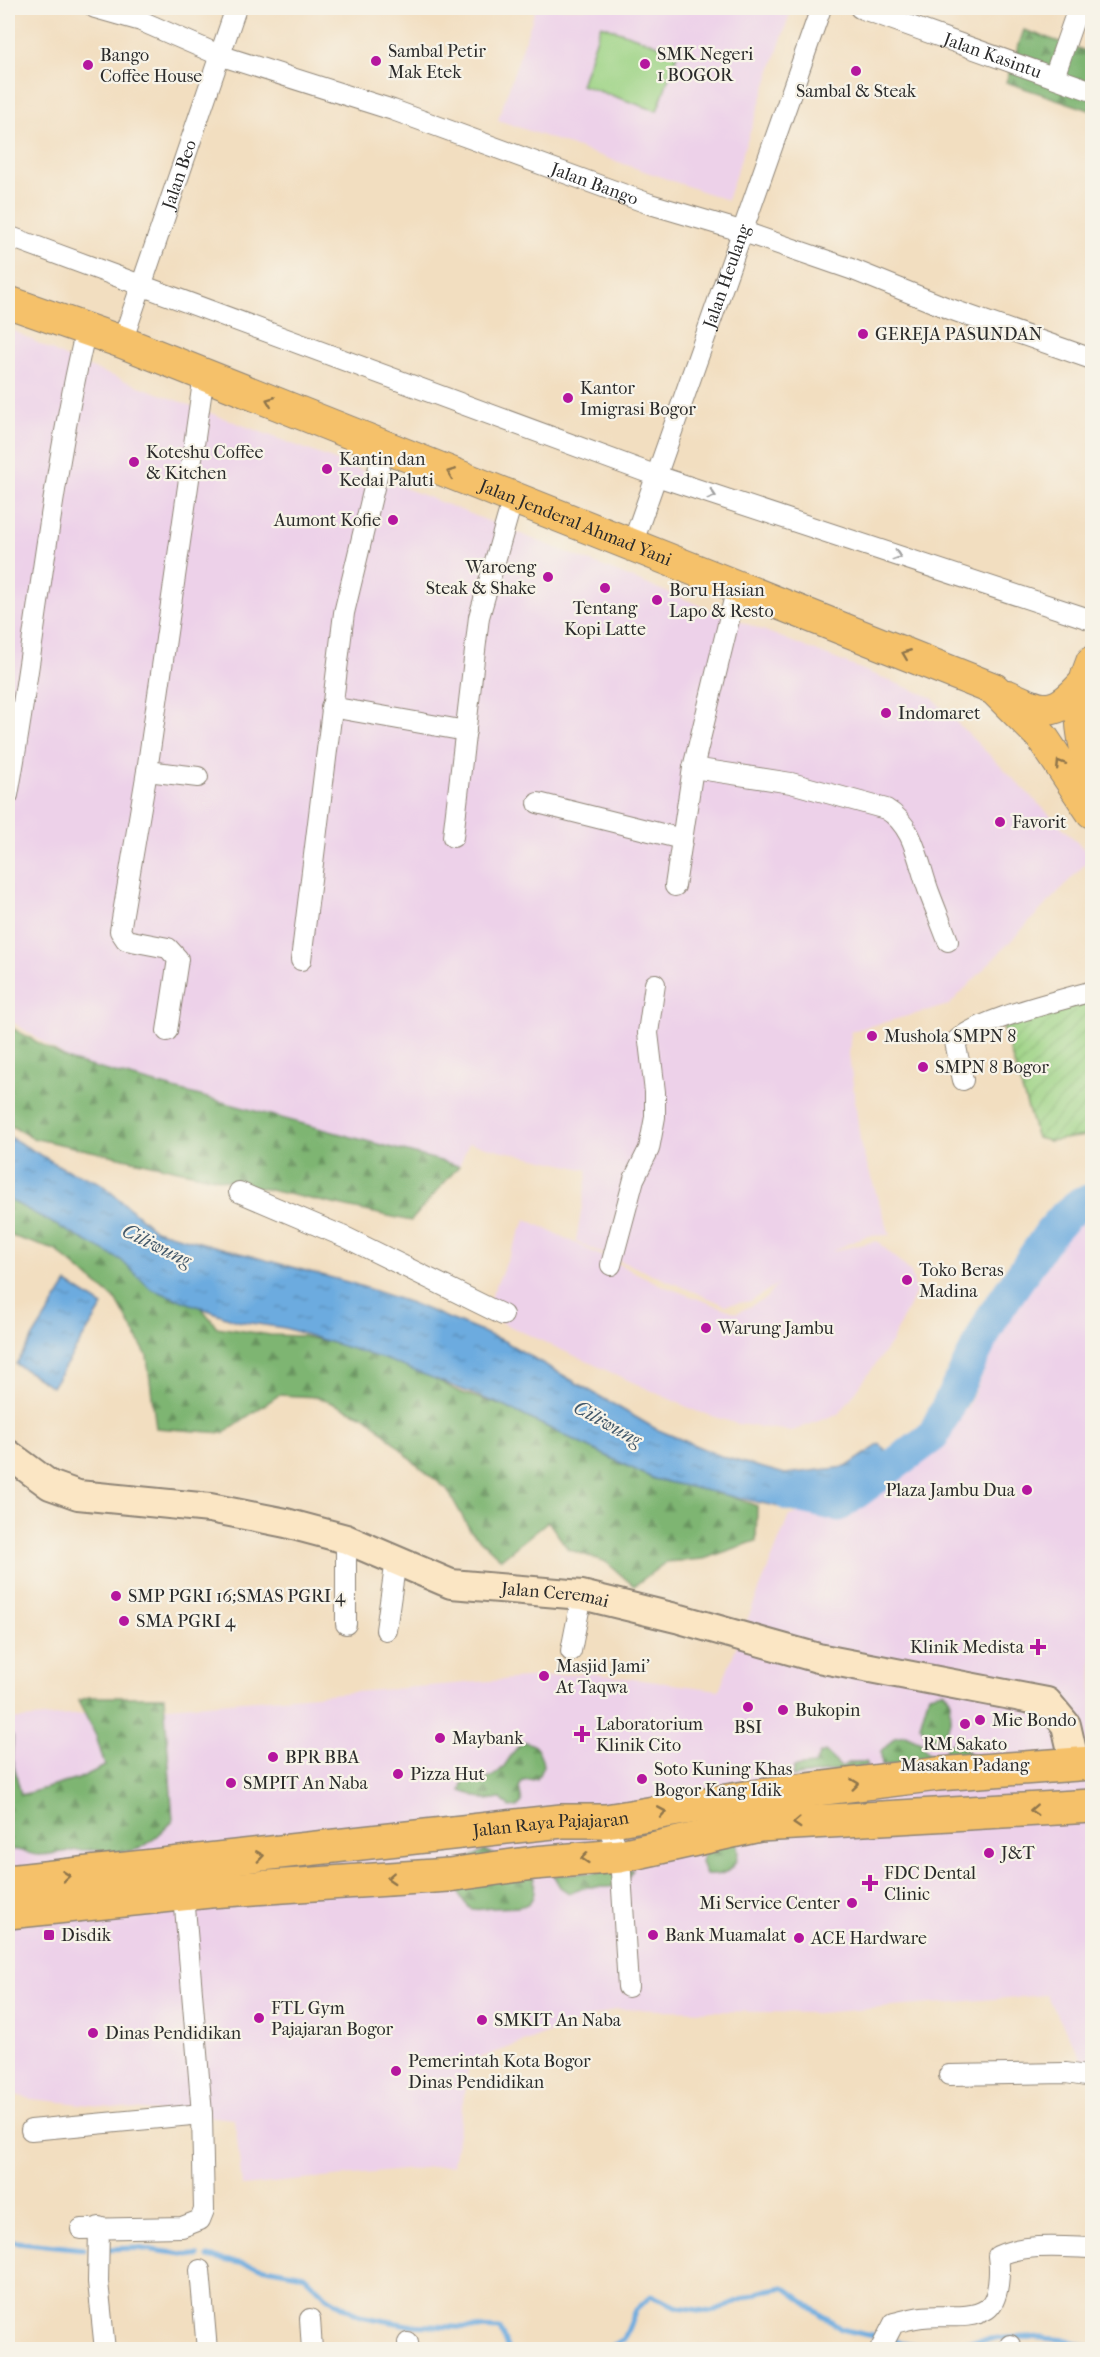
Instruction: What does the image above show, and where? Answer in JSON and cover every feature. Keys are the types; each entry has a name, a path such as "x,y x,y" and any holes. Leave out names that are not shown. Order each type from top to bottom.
{"highway":[{"name":"Jalan Raya Pajajaran","path":"8,1882 562,1821 606,1821 763,1795 938,1774 1084,1763"},
{"name":"Jalan Raya Pajajaran","path":"8,1912 184,1895 449,1875 534,1863 620,1856 760,1825 1092,1806"}],"main road":[{"name":"Jalan Jenderal Ahmad Yani","path":"8,302 122,342 994,689 1038,732 1092,812"},
{"path":"994,689 1037,709 1046,710 1065,705 1087,674"},
{"path":"1087,674 1083,736 1092,772"}],"street":[{"name":"Jalan Bango","path":"95,8 141,21 219,56 393,110 640,201 741,231 851,269 950,309 1092,359"},
{"name":"Jalan Beo","path":"122,342 236,8"},
{"name":"Jalan Heulang","path":"632,545 821,8"},
{"name":"Jalan Kasintu","path":"860,8 1092,91"},
{"path":"1054,77 1078,8"},
{"path":"8,236 657,476 1092,620"},
{"path":"8,795 54,504 86,329"},
{"path":"166,1032 178,959 168,948 126,940 120,931 147,771 204,375"},
{"path":"302,960 344,613 384,446"},
{"path":"453,837 482,604 513,498"},
{"path":"675,886 693,768 737,587"},
{"path":"331,707 466,731"},
{"path":"693,768 791,783 886,809 896,815 915,846 928,890 948,941"},
{"path":"147,771 198,777"},
{"path":"538,803 682,839"},
{"path":"611,1265 634,1179 649,1149 655,1117 655,1092 648,1033 655,984"},
{"path":"963,1080 955,1042 959,1038 993,1022 1092,991"},
{"path":"239,1192 347,1239 503,1315"},
{"name":"Jalan Ceremai","path":"8,1454 50,1485 78,1495 210,1508 286,1523 346,1539 451,1584 582,1595 680,1619 818,1658 1047,1702 1066,1725 1084,1763"},
{"path":"346,1539 346,1624"},
{"path":"386,1630 396,1560"},
{"path":"571,1651 582,1595"},
{"path":"606,1821 620,1856 628,1988"},
{"path":"105,2349 90,2228 182,2228 200,2220 204,2198 202,2114 184,1895"},
{"path":"949,2075 1066,2073 1092,2078"},
{"path":"31,2130 202,2114"},
{"path":"880,2349 894,2323 922,2317 976,2314 989,2308 994,2300 1000,2271 998,2256 1008,2251 1054,2247 1092,2248"},
{"path":"200,2270 207,2349"},
{"path":"310,2319 312,2349"}],"shaded area":[{"name":"SMK Negeri 1 BOGOR","path":"536,8 792,8 727,200 498,120"},
{"path":"8,328 73,361 332,459 931,697 1092,857 949,1005 851,1031 849,1054 861,1147 890,1235 866,1236 832,1251 877,1241 911,1272 916,1292 891,1343 840,1413 792,1431 738,1424 696,1411 483,1314 526,1219 663,1286 737,1313 766,1298 778,1284 751,1301 725,1305 576,1242 588,1170 469,1143 459,1166 245,1130 81,1067 8,1019"},
{"path":"1092,1213 1092,2077 1046,1995 817,2013 615,2009 469,2062 453,2165 242,2186 235,2119 31,2099 8,2093 8,1720 588,1673 719,1690 789,1516 883,1489 967,1408 1032,1268"}],"green space":[{"path":"601,25 678,52 657,111 581,85"},
{"path":"1024,30 1092,53 1092,111 1006,82"},
{"path":"1092,992 1092,1135 1049,1141 1037,1138 1003,1028"},
{"path":"8,1026 71,1061 459,1166 411,1221 32,1138 8,1124"},
{"path":"8,1193 196,1301 217,1327 270,1335 302,1336 395,1357 459,1392 506,1407 654,1479 721,1493 757,1506 756,1541 704,1559 666,1562 634,1586 606,1562 568,1549 548,1521 501,1559 470,1530 447,1489 419,1467 369,1418 317,1397 279,1395 223,1433 156,1428 147,1356 117,1301 55,1250 8,1235"},
{"path":"943,1691 950,1698 951,1721 943,1735 935,1738 926,1734 920,1725 929,1694"},
{"path":"89,1697 164,1697 173,1821 149,1843 131,1851 76,1850 39,1855 8,1850 8,1732 13,1736 12,1758 21,1795 78,1779 105,1766 96,1736 78,1701"},
{"path":"905,1735 921,1742 932,1754 943,1756 946,1746 955,1741 972,1757 882,1766 881,1752 895,1737"},
{"path":"524,1742 532,1744 538,1750 543,1766 537,1779 523,1781 519,1787 522,1802 517,1807 510,1808 500,1798 487,1800 461,1791 465,1777 483,1781 499,1772 514,1751"},
{"path":"825,1752 841,1767 851,1762 866,1762 868,1766 792,1777 794,1767 814,1765 820,1754"},
{"path":"736,1841 737,1856 732,1867 721,1874 706,1875 701,1862 705,1848"},
{"path":"485,1850 534,1877 533,1897 530,1902 518,1907 478,1910 466,1904 457,1889 472,1857"},
{"path":"633,1870 623,1882 613,1887 587,1887 569,1893 560,1887 553,1875"}],"water":[{"path":"8,1136 63,1168 100,1183 155,1230 351,1283 411,1303 504,1341 656,1429 723,1457 785,1474 846,1467 880,1444 902,1469 864,1491 823,1507 793,1510 654,1479 506,1407 387,1360 285,1328 237,1321 151,1289 121,1260 8,1199"},
{"path":"67,1283 103,1306 52,1387 16,1364"}],"waterway":[{"name":"Ciliwung","path":"788,1494 839,1505 933,1436 993,1316 1050,1233 1066,1215 1081,1203 1092,1200"},
{"path":"8,2241 84,2249"},
{"path":"103,2249 137,2248 198,2256"},
{"path":"208,2257 304,2275 326,2296 360,2316 408,2325 500,2329 508,2350"},
{"path":"605,2350 624,2339 636,2310 651,2296 678,2307 711,2312 763,2291 784,2287 841,2329 881,2338"},
{"path":"890,2340 927,2347 1028,2337 1068,2340 1092,2348"}],"place":[{"name":"Sambal Petir Mak Etek","path":"376,61"},
{"name":"SMK Negeri 1 BOGOR","path":"645,64"},
{"name":"Bango Coffee House","path":"88,65"},
{"name":"Sambal & Steak","path":"856,71"},
{"name":"GEREJA PASUNDAN","path":"863,334"},
{"name":"Kantor Imigrasi Bogor","path":"568,398"},
{"name":"Koteshu Coffee & Kitchen","path":"134,462"},
{"name":"Kantin dan Kedai Paluti","path":"327,469"},
{"name":"Aumont Kofie","path":"393,520"},
{"name":"Waroeng Steak & Shake","path":"548,577"},
{"name":"Tentang Kopi Latte","path":"605,588"},
{"name":"Boru Hasian Lapo & Resto","path":"657,600"},
{"name":"Indomaret","path":"886,713"},
{"name":"Favorit","path":"1000,822"},
{"name":"Mushola SMPN 8","path":"872,1036"},
{"name":"SMPN 8 Bogor","path":"923,1067"},
{"name":"Toko Beras Madina","path":"907,1280"},
{"name":"Warung Jambu","path":"706,1328"},
{"name":"Plaza Jambu Dua","path":"1027,1490"},
{"name":"SMP PGRI 16;SMAS PGRI 4","path":"116,1596"},
{"name":"SMA PGRI 4","path":"124,1621"},
{"name":"Klinik Medista","path":"1038,1647"},
{"name":"Masjid Jami' At Taqwa","path":"544,1676"},
{"name":"BSI","path":"748,1707"},
{"name":"Bukopin","path":"783,1710"},
{"name":"Mie Bondo","path":"980,1720"},
{"name":"RM Sakato Masakan Padang","path":"965,1724"},
{"name":"Laboratorium Klinik Cito","path":"582,1734"},
{"name":"Maybank","path":"440,1738"},
{"name":"BPR BBA","path":"273,1757"},
{"name":"Pizza Hut","path":"398,1774"},
{"name":"Soto Kuning Khas Bogor Kang Idik","path":"642,1779"},
{"name":"SMPIT An Naba","path":"231,1783"},
{"name":"J&T","path":"989,1853"},
{"name":"FDC Dental Clinic","path":"870,1883"},
{"name":"Mi Service Center","path":"852,1903"},
{"name":"Disdik","path":"49,1935"},
{"name":"Bank Muamalat","path":"653,1935"},
{"name":"ACE Hardware","path":"799,1938"},
{"name":"FTL Gym Pajajaran Bogor","path":"259,2018"},
{"name":"SMKIT An Naba","path":"482,2020"},
{"name":"Dinas Pendidikan","path":"93,2033"},
{"name":"Pemerintah Kota Bogor Dinas Pendidikan","path":"396,2071"}]}
